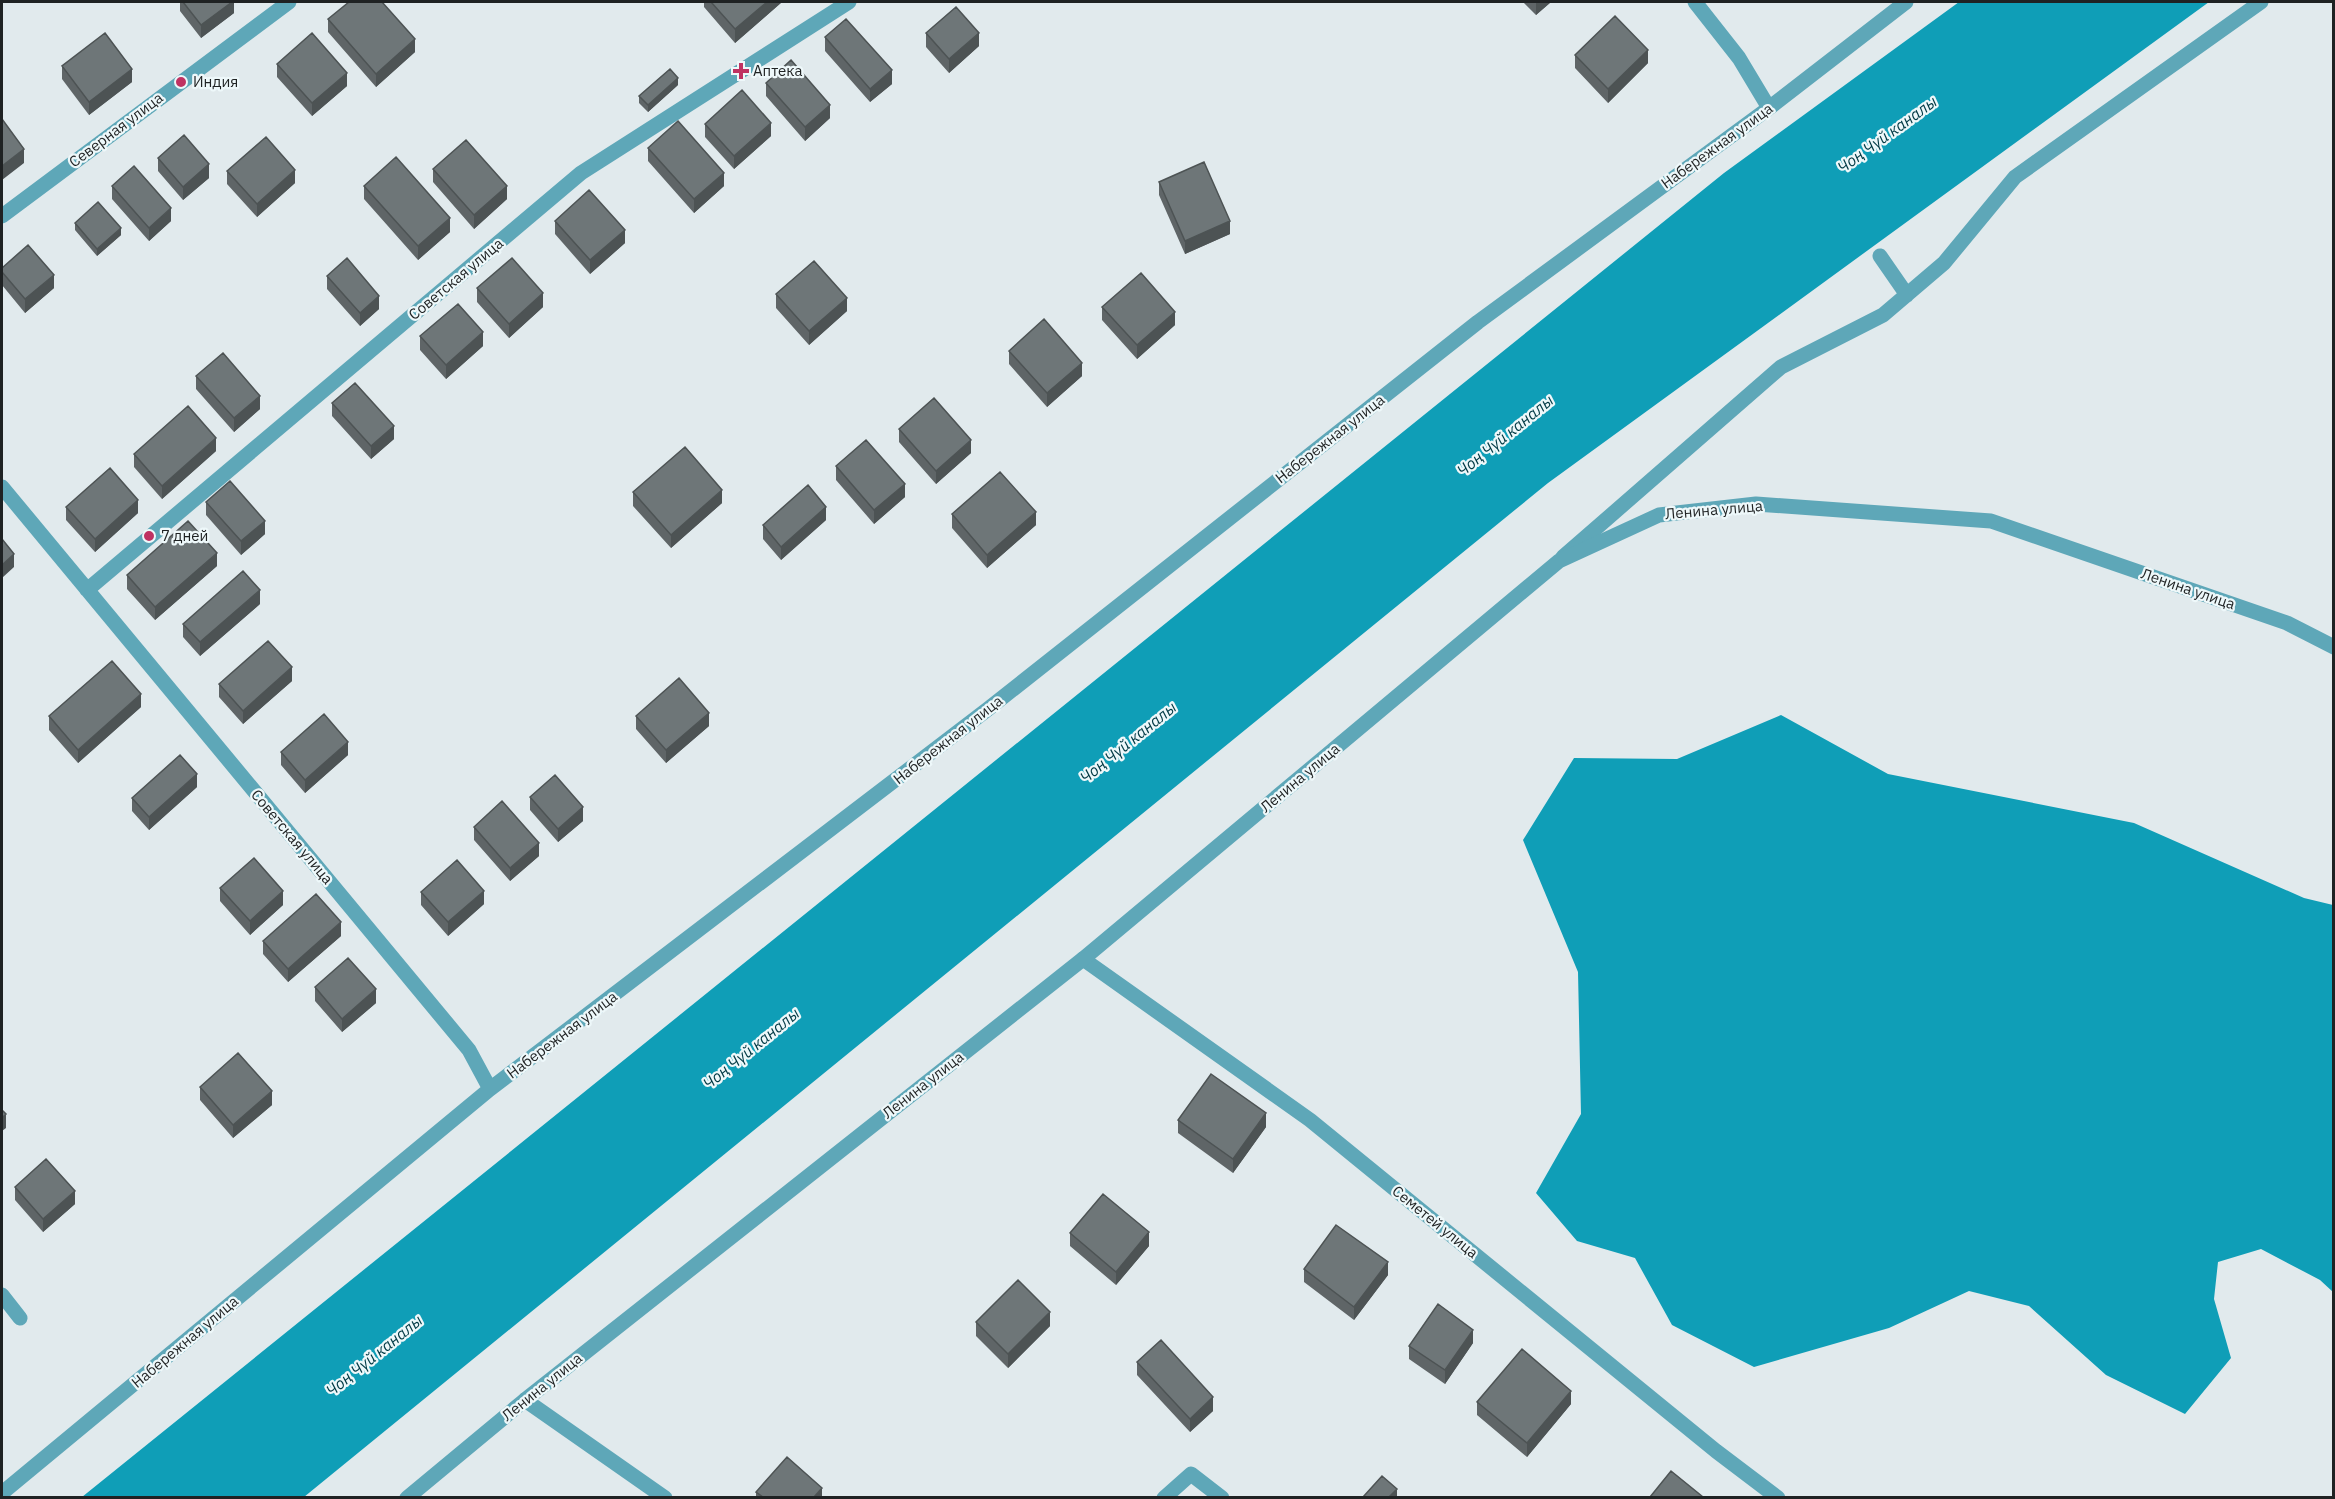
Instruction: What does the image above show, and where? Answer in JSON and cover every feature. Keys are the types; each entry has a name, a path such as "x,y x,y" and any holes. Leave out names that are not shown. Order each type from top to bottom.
{"street":[{"name":"Северная улица","path":"2,216 289,2"},
{"name":"Советская улица","path":"87,590 580,173 849,2"},
{"path":"1695,2 1740,58 1769,108"},
{"name":"Набережная улица","path":"2,1493 490,1089 988,709 1478,322 1769,108 1906,2"},
{"path":"1558,561 1781,367 1883,315 1944,263 2014,177 2261,2"},
{"path":"1880,256 1906,295"},
{"name":"Советская улица","path":"2,487 469,1050 490,1089"},
{"name":"Ленина улица","path":"406,1497 525,1400 1083,959 1558,561 1659,515 1756,504 1991,521 2287,624 2334,647"},
{"name":"Семетей улица","path":"1083,959 1310,1120 1716,1451 1778,1497"},
{"path":"2,1295 20,1318"},
{"path":"525,1400 665,1497"},
{"path":"1164,1497 1191,1474 1222,1497"}],"water":[{"name":"Чоң Чүй каналы","path":"1959,2 2209,2 1548,483 304,1497 82,1497 1724,173"},
{"path":"1781,715 1888,774 2134,823 2304,898 2333,905 2333,1292 2320,1280 2261,1249 2218,1262 2214,1299 2231,1358 2185,1414 2106,1375 2029,1306 1969,1291 1889,1328 1754,1367 1672,1325 1635,1258 1577,1241 1536,1193 1581,1114 1578,972 1523,840 1574,758 1677,759"}],"building":[{"path":"183,2 232,2 201,25"},
{"path":"349,2 382,2 415,39 376,74 328,19"},
{"path":"711,2 767,2 735,29"},
{"path":"956,7 979,33 949,59 926,33"},
{"path":"1615,16 1648,50 1608,89 1575,55"},
{"path":"846,19 892,70 870,89 825,37"},
{"path":"105,33 132,69 89,102 62,66"},
{"path":"312,33 347,73 312,103 277,64"},
{"path":"791,60 830,105 805,127 766,83"},
{"path":"670,69 678,78 648,105 639,96"},
{"path":"742,90 771,123 734,156 705,124"},
{"path":"2,119 24,149 2,166"},
{"path":"678,121 724,173 694,199 648,148"},
{"path":"184,135 209,164 183,187 158,158"},
{"path":"266,137 295,170 257,204 227,171"},
{"path":"466,140 507,186 474,215 433,169"},
{"path":"396,157 450,218 418,246 364,186"},
{"path":"1204,162 1230,221 1185,241 1159,182"},
{"path":"134,166 171,208 149,228 112,186"},
{"path":"589,190 625,230 590,260 555,221"},
{"path":"98,202 121,228 97,249 75,223"},
{"path":"28,245 54,275 25,299 2,272 2,268"},
{"path":"347,258 379,296 360,313 327,276"},
{"path":"512,258 543,293 509,324 477,288"},
{"path":"814,261 847,298 809,331 776,294"},
{"path":"1141,273 1175,312 1137,345 1102,307"},
{"path":"458,304 483,332 446,365 420,336"},
{"path":"1044,319 1082,363 1047,393 1009,351"},
{"path":"223,353 260,396 234,418 196,376"},
{"path":"355,383 394,426 371,446 332,403"},
{"path":"934,398 971,440 936,471 899,429"},
{"path":"188,406 216,438 162,486 134,454"},
{"path":"866,440 905,484 874,510 836,466"},
{"path":"685,447 722,490 671,535 633,492"},
{"path":"110,468 138,500 95,539 66,507"},
{"path":"1000,472 1036,512 987,555 952,514"},
{"path":"230,481 265,521 241,541 206,502"},
{"path":"808,485 826,507 781,547 763,525"},
{"path":"188,521 217,553 155,607 127,575"},
{"path":"2,539 14,554 2,565"},
{"path":"243,571 260,590 200,642 183,624"},
{"path":"268,641 292,667 243,711 219,684"},
{"path":"112,661 141,694 78,750 49,716"},
{"path":"679,678 709,713 666,750 636,716"},
{"path":"324,714 348,742 305,780 281,752"},
{"path":"180,755 197,774 149,817 132,798"},
{"path":"555,775 583,807 558,829 530,797"},
{"path":"502,801 539,843 510,868 474,827"},
{"path":"254,858 283,891 250,921 220,888"},
{"path":"457,860 484,891 448,922 421,892"},
{"path":"316,894 341,922 288,969 263,941"},
{"path":"348,958 376,989 342,1019 315,987"},
{"path":"238,1053 272,1091 233,1125 200,1087"},
{"path":"1211,1074 1266,1113 1233,1159 1178,1120"},
{"path":"46,1159 75,1191 43,1219 15,1187"},
{"path":"1103,1194 1149,1232 1116,1272 1070,1233"},
{"path":"1336,1225 1388,1262 1354,1307 1304,1269"},
{"path":"1018,1280 1050,1312 1008,1354 976,1322"},
{"path":"1438,1304 1473,1330 1445,1370 1409,1346"},
{"path":"1161,1340 1213,1397 1190,1419 1137,1362"},
{"path":"1522,1349 1571,1391 1527,1443 1477,1402"},
{"path":"787,1457 822,1488 814,1497 763,1497 756,1492"},
{"path":"1671,1471 1703,1497 1650,1497"},
{"path":"1382,1476 1397,1489 1389,1497 1363,1497"}],"place":[{"name":"Аптека","path":"741,71"},
{"name":"Индия","path":"181,82"},
{"name":"7 дней","path":"149,536"}]}
